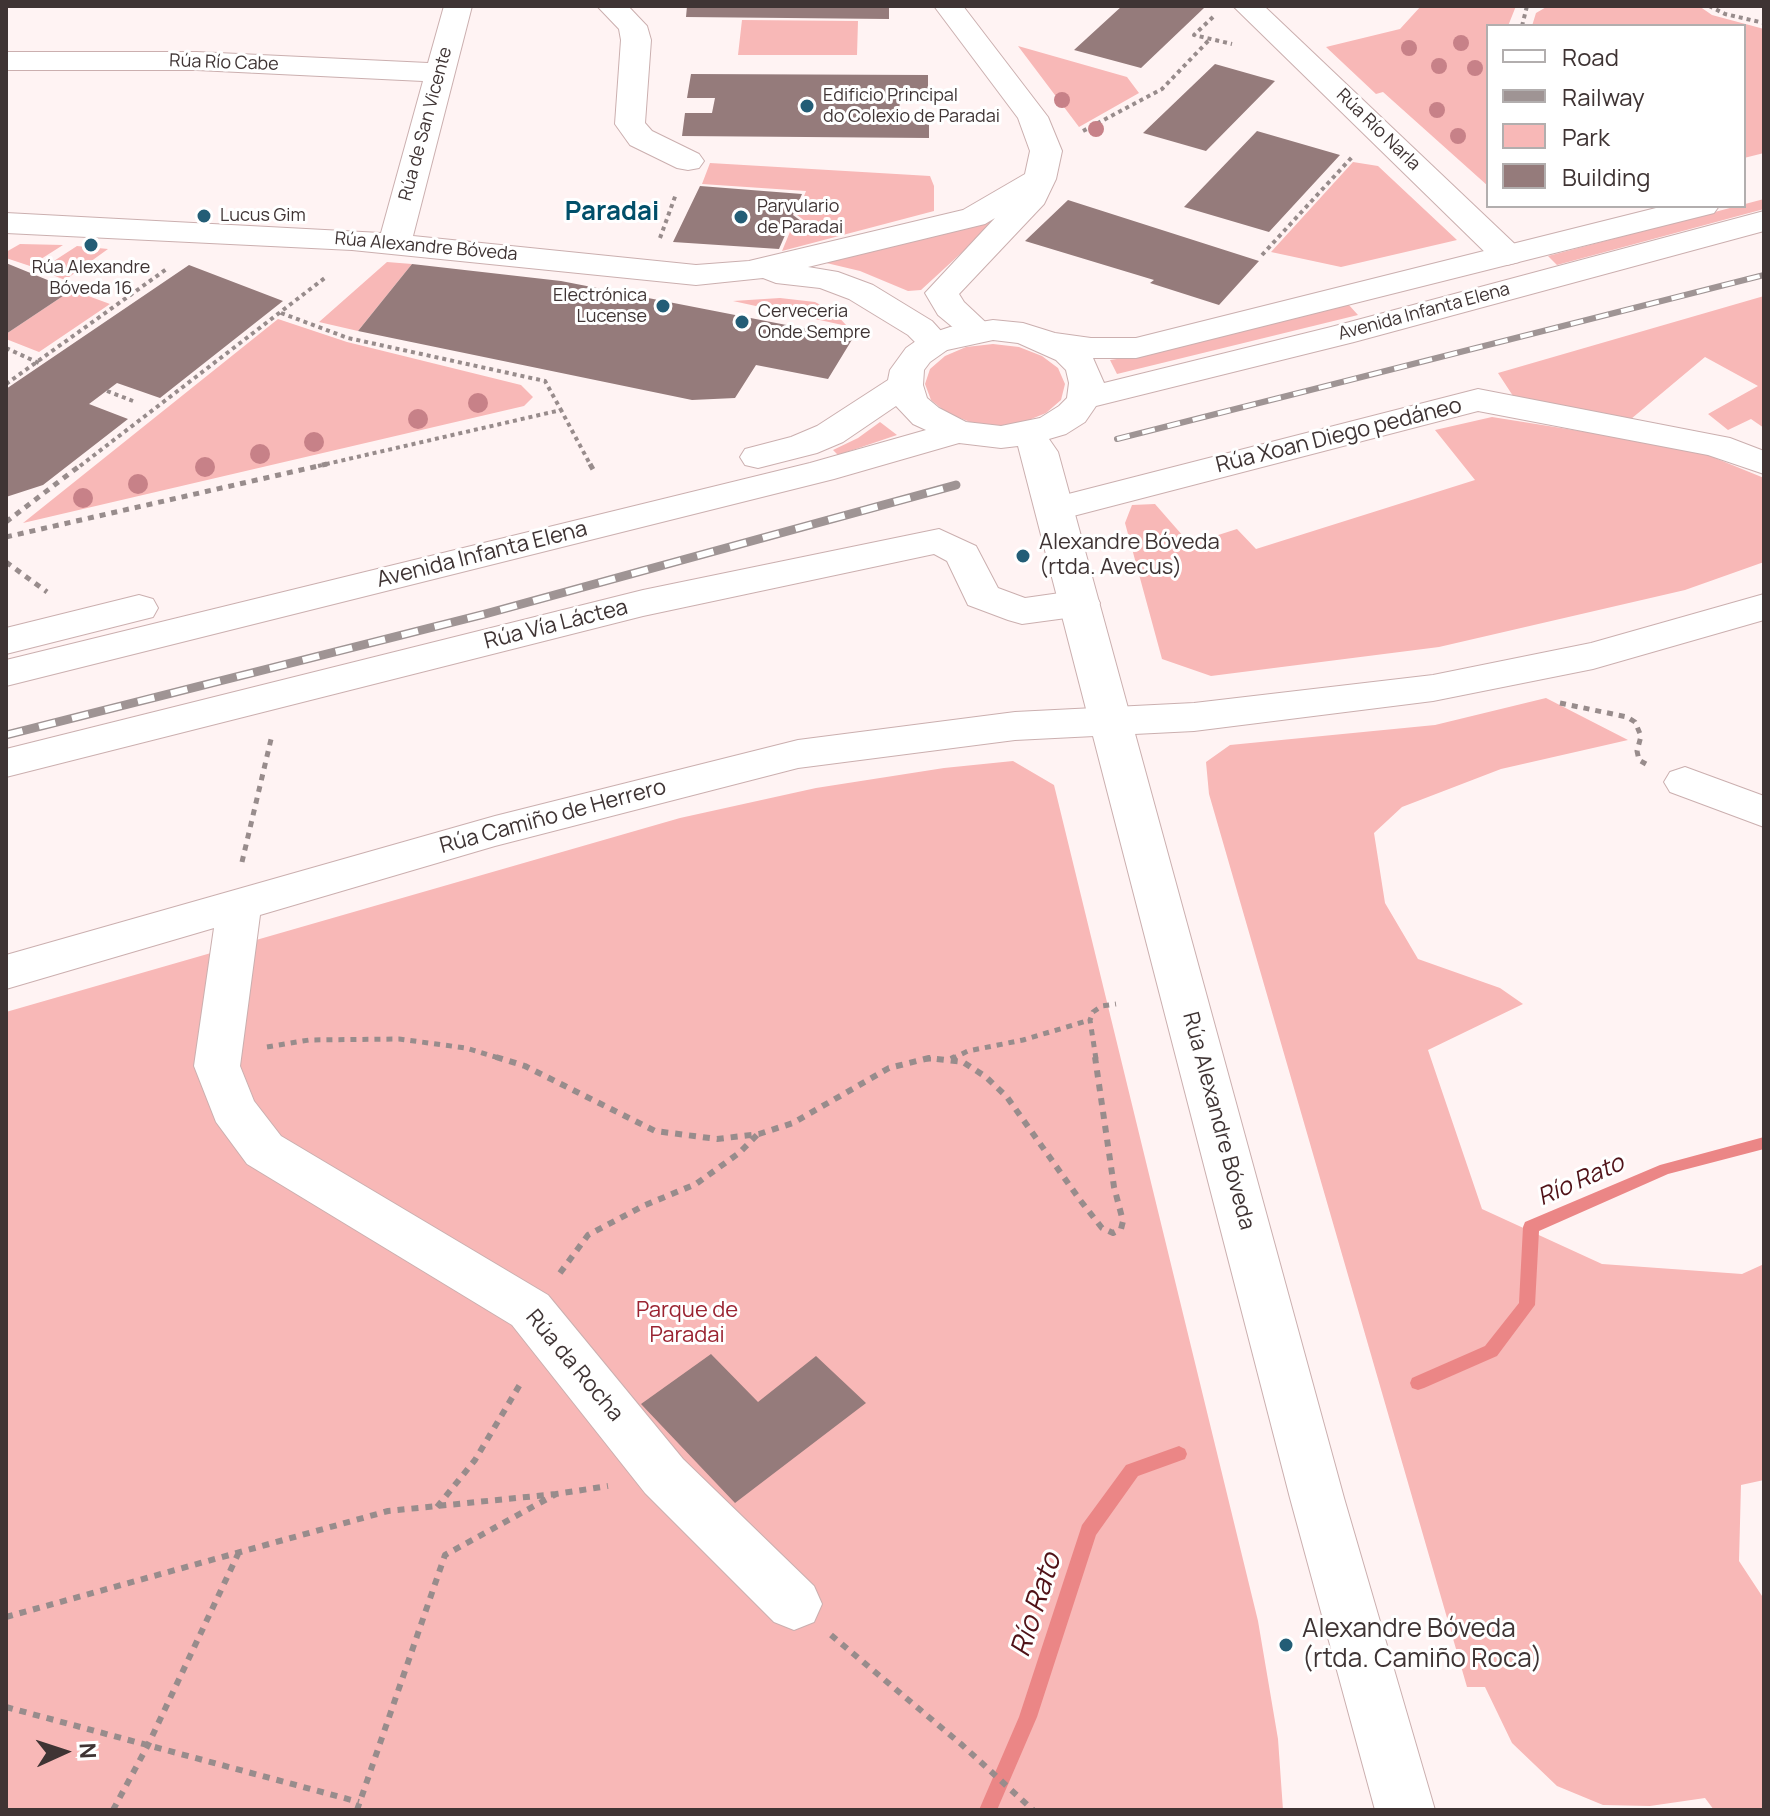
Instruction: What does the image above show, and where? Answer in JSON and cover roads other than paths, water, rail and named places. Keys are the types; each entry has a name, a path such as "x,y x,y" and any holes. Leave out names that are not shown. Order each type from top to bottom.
{"street":[{"name":"Rúa de San Vicente","path":"396,243 458,6"},
{"path":"611,6 633,26 636,40 630,124 641,138 688,161"},
{"path":"948,6 1033,117 1046,151 1033,197 949,281 942,293 950,308 979,332"},
{"name":"Rúa Río Narla","path":"1247,6 1507,255"},
{"name":"Rúa Río Cabe","path":"6,61 197,61 442,73"},
{"name":"Rúa Alexandre Bóveda","path":"749,271 974,217 1040,179"},
{"name":"Avenida Infanta Elena","path":"1049,342 1091,348 1136,348 1695,208"},
{"name":"Avenida Infanta Elena","path":"1084,399 1371,327 1764,221"},
{"name":"Rúa Alexandre Bóveda","path":"6,223 396,243 664,273 749,271 826,279 861,292 920,328 935,343"},
{"path":"979,332 1023,333 1049,342 1068,353 1082,367 1087,383 1084,399 1072,414 1053,426 1028,434 1001,437 958,432 926,416 911,402 905,385 907,370 918,355 935,343 979,332"},
{"name":"Avenida Infanta Elena","path":"6,641 804,445 856,420 905,385"},
{"name":"Rúa Xoan Diego pedáneo","path":"1054,509 1478,400 1717,446 1764,463"},
{"name":"Avenida Infanta Elena","path":"6,673 806,475 958,432"},
{"name":"Rúa Alexandre Bóveda","path":"1028,434 1040,452 1317,1498 1405,1810"},
{"name":"Rúa Vía Láctea","path":"6,763 643,603 939,541 963,554 982,596 1022,611 1081,603"},
{"path":"1112,722 1194,717 1433,688 1593,656 1764,607"},
{"name":"Rúa Camiño de Herrero","path":"6,972 239,890 495,831 798,754 1015,726 1112,722"},
{"path":"1685,782 1764,812"},
{"name":"Rúa da Rocha","path":"239,890 217,1066 233,1109 264,1150 530,1310 664,1476 794,1604"}],"waterway":[{"name":"Río Rato","path":"1418,1383 1491,1351 1527,1305 1531,1227 1665,1169 1764,1143"},
{"name":"Río Rato","path":"988,1810 1028,1717 1088,1531 1132,1470 1179,1454"}],"railway":[{"path":"1117,439 1764,275"},
{"path":"6,735 485,614 956,485"}],"place":[{"name":"Edificio Principal do Colexio de Paradai","path":"807,106"},
{"name":"Lucus Gim","path":"204,216"},
{"name":"Parvulario de Paradai","path":"741,217"},
{"name":"Rúa Alexandre Bóveda 16","path":"91,245"},
{"name":"Electrónica Lucense","path":"663,306"},
{"name":"Cerveceria Onde Sempre","path":"742,322"},
{"name":"Alexandre Bóveda (rtda. Avecus)","path":"1023,556"},
{"name":"Alexandre Bóveda (rtda. Camiño Roca)","path":"1286,1645"}],"district":[{"name":"Paradai","path":"612,213"}],"park label":[{"name":"Parque de Paradai","path":"687,1324"}]}
